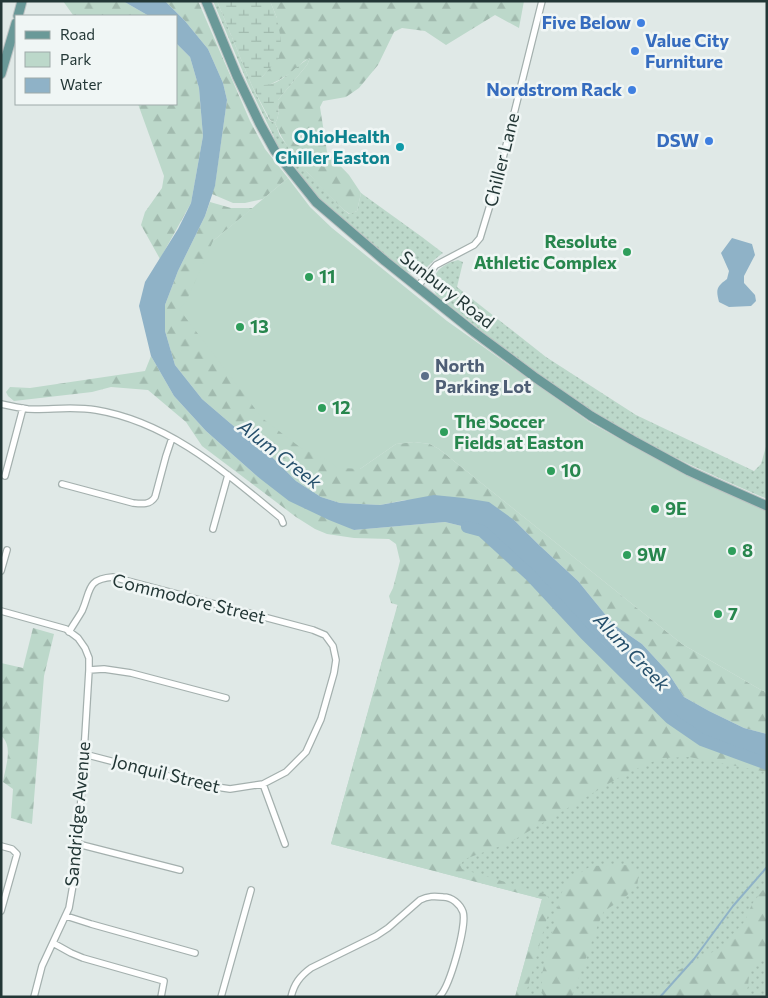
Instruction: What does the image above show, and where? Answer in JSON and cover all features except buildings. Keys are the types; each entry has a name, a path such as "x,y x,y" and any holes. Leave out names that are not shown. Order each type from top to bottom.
{"main road":[{"path":"18,15 22,1"},
{"name":"Sunbury Road","path":"206,1 237,76 275,151 316,202 417,287 514,362 591,416 690,471 767,506"},
{"path":"1,74 15,26"}],"street":[{"name":"Chiller Lane","path":"417,287 436,265 474,245 480,238 542,1"},
{"path":"1,404 23,408 84,408 99,410 139,421 199,454 281,518 283,523"},
{"path":"5,476 23,408"},
{"path":"62,484 134,503 146,504 155,497 172,438"},
{"path":"213,530 228,475"},
{"path":"1,571 7,550"},
{"name":"Commodore Street","path":"69,632 82,611 87,593 93,584 102,578 113,577 313,630 325,636 333,646"},
{"path":"1,611 61,627 69,632"},
{"name":"Sandridge Avenue","path":"34,997 42,966 69,908 78,844 89,658 78,638 69,632"},
{"name":"Jonquil Street","path":"84,754 203,785 230,789 263,784 286,772 306,752 321,719 334,674 336,660 333,646"},
{"path":"89,670 104,669 131,673 226,698"},
{"path":"263,784 285,844"},
{"path":"78,844 180,870"},
{"path":"1,846 12,849 16,854 1,911"},
{"path":"222,997 251,890"},
{"path":"291,997 295,984 301,976 322,962 376,936 426,898 432,896 451,899 456,902 464,914 455,964 449,982 439,997"},
{"path":"66,916 195,954"},
{"path":"53,943 83,958 164,981 161,997"}],"green space":[{"path":"63,1 123,1 147,15 73,15"},
{"path":"165,1 198,1 250,121 265,149 288,178 263,199 245,203 233,203 212,194 215,185 227,100 223,83 208,49 185,21"},
{"path":"213,1 217,1 252,86 269,120 275,123 280,136 308,173 349,214 357,211 361,193 443,253 426,268 411,273 405,271 341,220 298,177 276,147 274,137 248,84"},
{"path":"217,1 270,1 277,18 281,40 279,58 262,77 262,85 282,79 310,58 307,65 278,100 278,115 275,123 270,120 252,86"},
{"path":"270,1 524,1 519,28 495,15 446,45 425,31 402,28 394,32 378,65 359,88 346,97 323,101 320,107 327,152 349,175 361,193 357,211 350,214 305,170 288,147 275,123 278,115 278,100 307,65 310,58 279,80 269,85 262,85 262,77 267,71 277,18"},
{"path":"178,45 190,57 199,88 203,136 191,203 160,259 141,225 145,212 162,188 164,176 138,105 178,105"},
{"name":"The Soccer Fields at Easton","path":"288,178 310,207 332,228 447,321 591,423 697,480 767,511 767,692 682,644 439,449 430,444 414,442 396,444 360,469 338,466 337,468 331,462 301,448 262,418 179,309 186,302 213,241"},
{"path":"210,202 231,208 253,208 213,241 360,469 396,444 414,442 430,444 439,449 682,644 767,692 767,734 744,728 684,697 667,671 642,644 613,624 578,581 514,520 405,500 380,505 340,503 321,497 296,481 273,458 202,399 175,365 165,331 165,305 178,271"},
{"path":"458,260 463,262 457,287 546,357 636,415 754,471 761,464 767,443 767,499 669,455 612,425 589,411 523,363 437,296 433,283 434,278 441,268"},
{"path":"151,356 174,396 206,431 258,477 354,530 445,522 482,531 530,575 585,634 602,643 648,689 670,718 702,740 767,764 767,772 689,757 661,758 625,774 509,843 465,859 460,865 462,869 545,894 550,899 549,911 525,997 515,997 542,899 331,844 398,605 391,603 389,596 400,561 396,544 389,539 354,538 327,534 315,529 296,517 202,446 186,422 148,390 111,387 92,392 14,401 6,392 10,387 30,388 145,371"},
{"path":"420,524 702,740 767,764 767,997 515,997 542,899 331,844"},
{"path":"33,628 54,634 44,676 32,824 11,818 13,789 3,782 8,751 5,740 1,736 1,663 23,668"},
{"path":"627,865 639,874 637,886 623,899 604,911 572,997 544,997 542,993 542,974 562,892 569,880 591,866"},
{"path":"767,886 767,957 751,970 747,990 742,996 655,997 677,971 720,948 745,921 752,904"}],"water":[{"path":"123,1 165,1 185,21 208,49 223,83 227,100 215,186 205,216 178,271 165,305 165,331 175,365 202,399 273,458 296,481 321,497 340,503 380,505 434,495 489,502 514,520 578,581 613,624 642,644 667,671 684,697 744,728 767,734 767,764 702,740 670,718 648,689 602,643 585,634 530,575 482,531 445,522 354,530 329,520 289,501 258,477 206,431 174,396 151,356 139,306 145,282 178,229 191,203 203,136 199,88 190,57 178,45 178,15 147,15"},
{"path":"732,238 752,244 755,255 744,276 744,283 755,295 756,301 751,306 729,307 719,302 718,289 727,279 729,271 721,253"}],"waterway":[{"name":"Alum Creek","path":"467,527 482,531 530,575 585,634 670,718 702,740 767,764"},
{"path":"660,997 694,959 733,906 767,867"}],"place":[{"name":"Five Below","path":"641,23"},
{"name":"Value City Furniture","path":"635,51"},
{"name":"Nordstrom Rack","path":"632,90"},
{"name":"DSW","path":"709,141"},
{"name":"OhioHealth Chiller Easton","path":"400,147"},
{"name":"Resolute Athletic Complex","path":"627,252"},
{"name":"11","path":"309,277"},
{"name":"13","path":"240,327"},
{"name":"North Parking Lot","path":"425,376"},
{"name":"12","path":"322,408"},
{"name":"The Soccer Fields at Easton","path":"444,432"},
{"name":"10","path":"551,471"},
{"name":"9E","path":"655,509"},
{"name":"8","path":"732,551"},
{"name":"9W","path":"627,555"},
{"name":"7","path":"718,614"}]}
